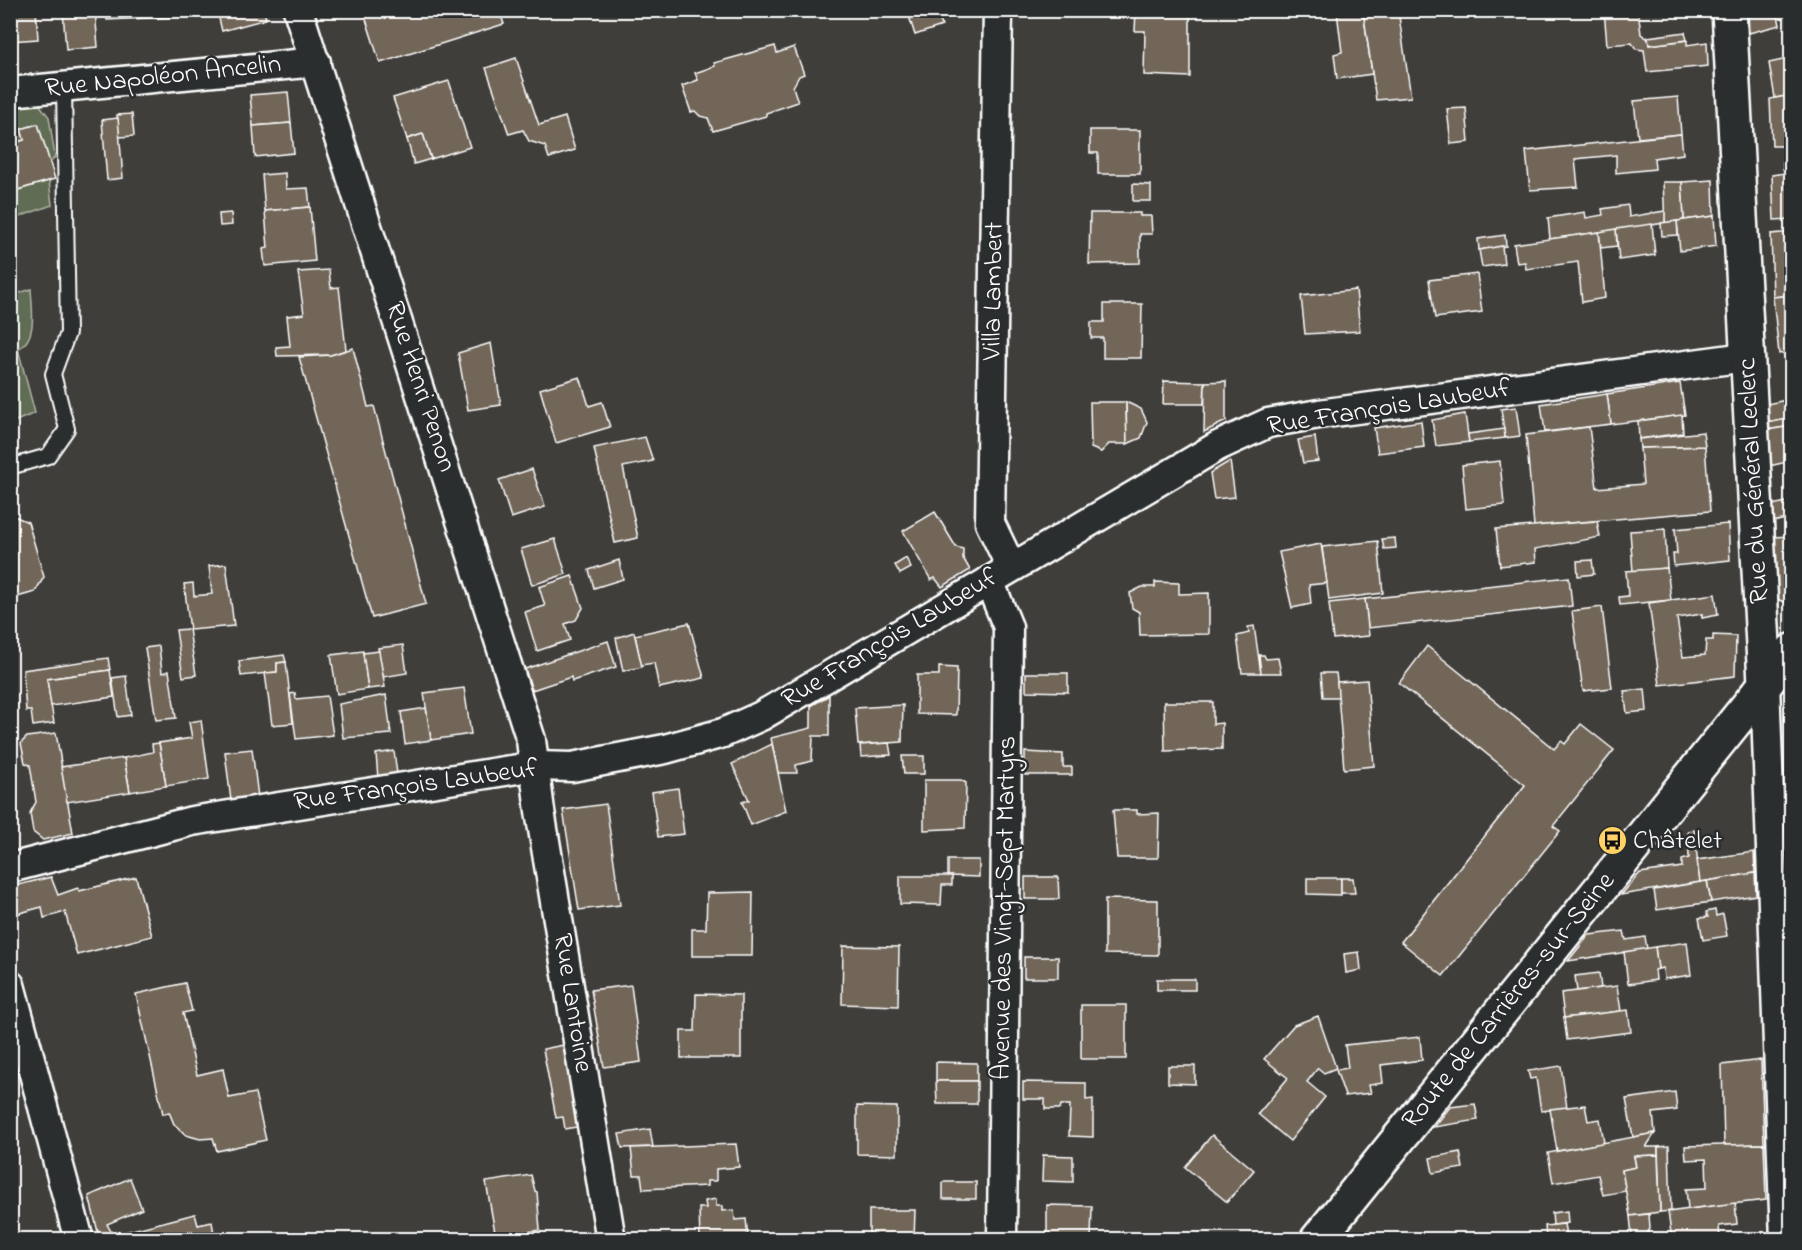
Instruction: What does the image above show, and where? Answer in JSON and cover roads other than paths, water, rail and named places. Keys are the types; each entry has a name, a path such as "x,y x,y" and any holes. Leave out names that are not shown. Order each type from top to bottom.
{"street":[{"name":"Rue Henri Penon","path":"298,10 531,740 536,766"},
{"name":"Villa Lambert","path":"998,10 990,523 1000,574"},
{"name":"Rue du Général Leclerc","path":"1729,10 1765,682 1785,1239"},
{"name":"Rue Napoléon Ancelin","path":"10,92 316,62"},
{"name":"Rue François Laubeuf","path":"10,868 192,821 536,766 572,767 665,749 723,733 760,716 833,675 1218,446 1268,423 1331,412 1746,357"},
{"name":"Avenue des Vingt-Sept Martyrs","path":"1000,574 1008,627 1002,1239"},
{"name":"Route de Carrières-sur-Seine","path":"1317,1239 1791,651"},
{"name":"Rue Lantoine","path":"536,766 540,811 610,1239"},
{"path":"10,985 79,1239"}],"lane":[{"path":"10,467 48,456 68,429 53,374 68,333 64,87"}],"place":[{"name":"Châtelet","path":"1612,841"}]}
